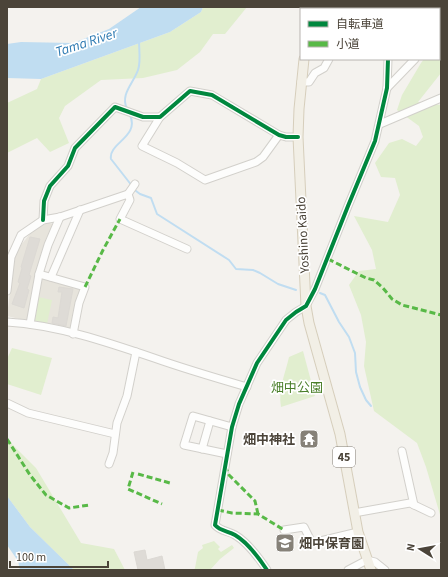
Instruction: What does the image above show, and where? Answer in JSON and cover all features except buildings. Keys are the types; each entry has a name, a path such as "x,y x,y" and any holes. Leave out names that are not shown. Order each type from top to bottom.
{"main road":[{"name":"Yoshino Kaido","path":"304,60 298,137 306,306 311,330 340,434 358,532 371,570"}],"street":[{"path":"301,82 309,82 315,73 324,68 328,60"},
{"path":"267,570 257,555 235,535 218,528 215,525 232,427 239,404 258,363 286,320 306,306 316,290 375,141 387,88 388,60"},
{"path":"387,88 414,60"},
{"path":"279,135 263,157 256,162 205,180 177,163 142,146 160,117 190,91 212,95 279,135 286,137 298,137"},
{"path":"380,124 441,98"},
{"path":"43,220 44,201 50,186 68,166 75,148 115,107 143,118 160,117"},
{"path":"7,291 11,257 21,235 43,220 60,217 128,194 134,184"},
{"path":"128,194 130,200 120,219 187,249"},
{"path":"51,277 80,210"},
{"path":"30,324 39,274 48,245 60,217"},
{"path":"39,274 85,287 79,303 73,334"},
{"path":"7,322 30,324 73,334 247,387"},
{"path":"109,464 113,453 117,423 126,396 136,352"},
{"path":"7,403 28,413 115,434"},
{"path":"227,454 184,445 193,416 232,427"},
{"path":"202,449 210,421"},
{"path":"402,452 414,505"},
{"path":"354,513 410,503 431,513"},
{"path":"284,530 304,527 312,543 358,532"},
{"path":"348,570 367,560 375,562 385,570"}],"shaded area":[{"path":"49,223 53,224 46,239 36,274 82,288 77,301 70,331 7,316 14,259 21,245 29,235 41,225"}],"green space":[{"path":"203,7 247,7 225,34 213,34 200,52 177,70 143,78 101,80 65,106 59,118 69,143 50,152 37,138 7,153 7,103 37,89 41,79 170,32 201,12"},
{"path":"441,50 441,73 418,102 441,105 441,518 426,467 417,443 374,411 364,366 366,342 361,315 349,285 359,271 376,269 372,250 354,216 388,222 400,195 395,178 381,177 375,163 389,143 402,139 416,146 423,137 419,126 397,110 402,95 423,60 440,60"},
{"path":"38,297 52,300 47,324 33,321"},
{"path":"12,348 52,358 41,395 7,384 7,359"},
{"name":"畑中公園","path":"303,351 315,396 281,407 280,394 289,357"},
{"path":"7,439 36,468 81,543 114,549 125,570 74,570 30,527 7,496"},
{"path":"214,541 220,547 218,549 221,552 232,545 234,548 220,559 210,570 194,570 198,552 203,548 202,545"}],"water":[{"name":"Tama River","path":"141,7 203,7 201,12 170,32 41,79 7,78 7,44 21,42 73,43 109,29"},
{"path":"7,496 30,527 74,570 20,570 18,561 7,545"}],"waterway":[{"path":"127,109 125,104 126,94 139,67 139,41"},
{"path":"130,115 132,123 131,129 114,148 111,153 111,159 136,191 151,198 157,214 229,260 236,269 253,270 278,284 296,290"},
{"path":"320,293 325,295 339,322 349,337 355,353 356,372 360,387 366,400 371,406"}],"marked path":[{"path":"85,287 120,219"},
{"path":"328,259 366,278 374,280 392,299 402,305 441,315"},
{"path":"7,439 30,475 46,495 69,508 89,505"},
{"path":"225,466 229,475 255,501 258,514"},
{"path":"133,472 128,489 162,504"},
{"path":"138,474 170,483"},
{"path":"218,510 232,513 258,514 284,530"}],"cycle path":[{"path":"267,570 257,555 244,542 235,535 222,530 215,525 232,427 239,404 257,363 286,320 306,306 315,289 375,141 387,88 388,60"},
{"path":"43,220 44,201 50,186 68,166 75,148 115,107 143,117 160,117 190,91 212,95 279,135 286,137 298,137"}],"place":[{"name":"畑中神社","path":"309,439"},
{"name":"畑中保育園","path":"285,543"}]}
